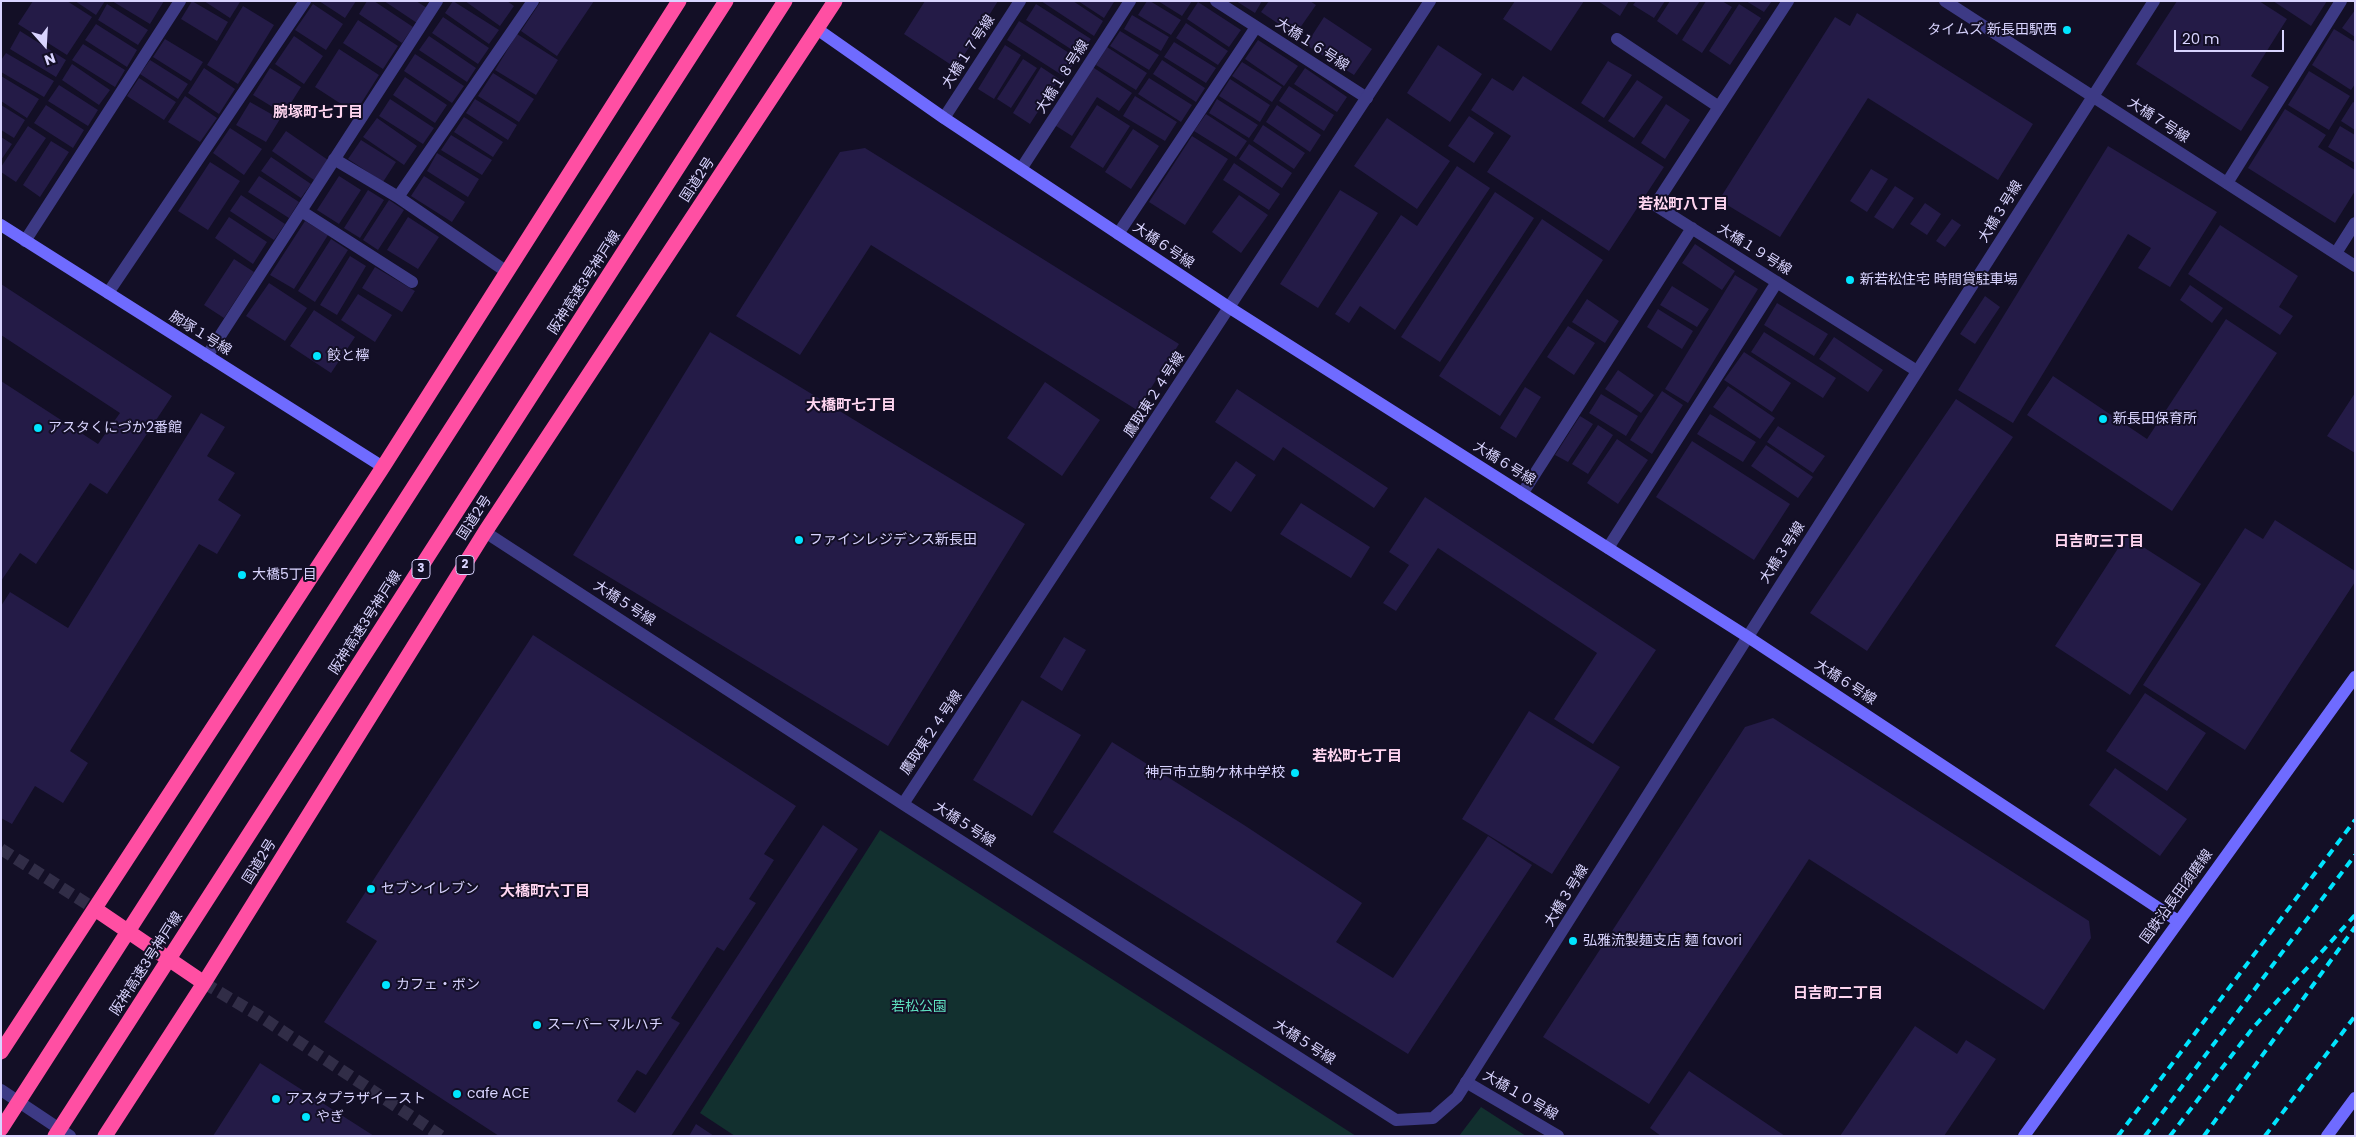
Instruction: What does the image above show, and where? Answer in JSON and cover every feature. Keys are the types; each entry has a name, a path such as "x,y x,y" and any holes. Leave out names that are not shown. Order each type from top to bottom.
{"highway":[{"path":"1,1052 383,467 679,1"},
{"path":"1,1129 726,1"},
{"name":"阪神高速3号神戸線","path":"55,1136 785,1"},
{"name":"国道2号","path":"105,1136 204,983 485,532 835,1"},
{"path":"95,909 204,983"}],"street":[{"path":"25,241 180,1"},
{"path":"108,293 306,1"},
{"path":"207,356 437,1"},
{"path":"398,197 533,1"},
{"name":"大橋１７号線","path":"944,118 1020,1"},
{"name":"大橋１８号線","path":"1021,169 1130,1"},
{"name":"大橋１６号線","path":"1216,1 1367,98"},
{"name":"鷹取東２４号線","path":"903,804 1430,1"},
{"name":"大橋１９号線","path":"1788,1 1655,205 1917,371"},
{"name":"大橋７号線","path":"1945,1 2355,266"},
{"name":"大橋３号線","path":"1433,1118 1457,1097 2154,1"},
{"path":"2227,183 2341,1"},
{"path":"1118,234 1256,27"},
{"name":"大橋６号線","path":"817,29 944,118 1230,308 1748,637 2178,921"},
{"path":"1617,39 1719,107"},
{"path":"334,159 398,197 507,272"},
{"path":"301,211 412,282"},
{"path":"2336,253 2355,223"},
{"name":"腕塚１号線","path":"1,226 383,467"},
{"path":"1522,494 1692,228"},
{"path":"1608,548 1776,282"},
{"name":"大橋５号線","path":"485,532 903,804 1396,1120 1433,1118"},
{"name":"国鉄沿長田須磨線","path":"2024,1136 2355,678"},
{"name":"大橋１０号線","path":"1466,1082 1558,1136"},
{"path":"1,1090 70,1136"},
{"path":"2327,1136 2355,1098"}],"green space":[{"name":"若松公園","path":"880,830 1356,1136 735,1136 700,1113"},
{"path":"1481,1107 1526,1136 1459,1136"}],"building":[{"path":"33,1 67,1 92,17 67,55 18,24"},
{"path":"75,1 105,1 96,15"},
{"path":"112,1 164,1 150,24"},
{"path":"192,1 228,22 217,41 181,19"},
{"path":"204,1 239,1 240,2 230,18"},
{"path":"319,1 356,1 345,18"},
{"path":"367,1 374,1 413,27 402,43 359,14"},
{"path":"384,1 416,1 427,8 417,23"},
{"path":"453,1 499,30 489,44 445,13"},
{"path":"465,1 507,1 514,6 500,26"},
{"path":"541,1 594,1 557,56 521,31"},
{"path":"925,1 998,1 956,68 904,34"},
{"path":"1041,1 1073,1 1103,21 1094,36"},
{"path":"1078,1 1113,1 1114,2 1104,18"},
{"path":"1147,1 1181,20 1171,35 1138,15"},
{"path":"1158,1 1192,1 1182,16"},
{"path":"1236,1 1262,1 1255,13"},
{"path":"1269,1 1310,1 1316,5 1295,35 1261,12"},
{"path":"1515,1 1584,1 1551,51 1503,19"},
{"path":"1598,1 1629,1 1620,16"},
{"path":"1636,1 1665,1 1654,18 1633,5"},
{"path":"1670,1 1700,1 1677,35 1657,21"},
{"path":"1706,1 1722,1 1732,7 1702,53 1682,40"},
{"path":"1746,1 1772,1 1764,12"},
{"path":"2177,1 2259,1 2287,19 2251,76 2269,87 2241,131 2136,64"},
{"path":"2273,1 2327,1 2311,26"},
{"path":"1198,2 1241,30 1229,47 1187,19"},
{"path":"107,4 148,30 138,45 98,20"},
{"path":"313,4 343,24 326,50 295,30"},
{"path":"1036,4 1091,39 1080,55 1026,20"},
{"path":"1739,4 1761,18 1730,65 1709,51"},
{"path":"243,6 274,25 238,84 207,65"},
{"path":"2355,10 2355,37 2342,28"},
{"path":"1857,13 2033,124 1998,180 1868,98 1780,237 1719,200 1835,17 1850,26"},
{"path":"1132,15 1169,37 1161,51 1124,29"},
{"path":"443,17 489,48 478,64 432,33"},
{"path":"1324,17 1372,49 1354,75 1306,45"},
{"path":"358,20 398,46 383,69 343,43"},
{"path":"1019,21 1077,58 1065,77 1007,40"},
{"path":"1186,23 1228,51 1218,65 1176,38"},
{"path":"96,24 137,50 127,67 85,40"},
{"path":"2334,29 2355,42 2355,84 2351,90 2312,65"},
{"path":"20,31 66,60 56,77 10,49"},
{"path":"1120,31 1159,55 1149,70 1110,46"},
{"path":"517,34 558,60 536,95 495,70"},
{"path":"294,36 323,56 304,84 275,64"},
{"path":"429,36 476,68 467,82 419,50"},
{"path":"165,39 203,62 191,81 153,57"},
{"path":"1258,40 1298,66 1284,86 1245,59"},
{"path":"1174,42 1216,68 1206,83 1164,57"},
{"path":"83,44 125,70 115,87 72,60"},
{"path":"1005,45 1021,55 994,99 978,89"},
{"path":"1438,45 1482,74 1450,122 1407,93"},
{"path":"1107,47 1147,73 1136,90 1096,65"},
{"path":"339,49 379,75 355,113 315,87"},
{"path":"6,53 54,81 44,97 1,72 1,60"},
{"path":"415,54 464,86 452,103 404,71"},
{"path":"1023,59 1037,68 1011,108 997,99"},
{"path":"150,60 188,84 178,99 140,74"},
{"path":"1162,60 1205,88 1196,102 1153,74"},
{"path":"1608,61 1632,75 1604,118 1581,103"},
{"path":"1242,62 1282,87 1272,102 1232,76"},
{"path":"72,64 110,90 99,105 62,80"},
{"path":"1091,66 1132,93 1119,111 1097,97 1072,136 1053,124"},
{"path":"1041,67 1059,79 1030,124 1013,113"},
{"path":"204,68 235,89 219,114 188,93"},
{"path":"270,68 301,87 284,114 253,95"},
{"path":"1305,68 1347,97 1337,112 1294,84"},
{"path":"2309,71 2350,96 2329,130 2288,105"},
{"path":"493,73 534,99 519,122 478,96"},
{"path":"1,76 39,99 27,118 1,101"},
{"path":"1523,76 1664,167 1609,251 1487,172 1511,136 1471,110 1492,78 1513,91"},
{"path":"405,77 447,105 435,123 393,95"},
{"path":"139,78 176,102 164,120 127,96"},
{"path":"1149,78 1192,105 1181,122 1138,94"},
{"path":"1230,79 1270,105 1260,122 1219,96"},
{"path":"1637,80 1663,97 1634,138 1608,121"},
{"path":"59,85 98,110 88,126 48,101"},
{"path":"1289,86 1334,115 1324,131 1279,101"},
{"path":"185,96 217,118 200,142 168,122"},
{"path":"1135,96 1177,122 1165,141 1123,116"},
{"path":"390,99 434,128 423,144 379,116"},
{"path":"475,99 517,125 508,140 466,113"},
{"path":"1217,99 1258,125 1249,138 1209,113"},
{"path":"250,102 280,119 266,142 236,125"},
{"path":"2353,102 2355,103 2355,130 2341,121"},
{"path":"1666,104 1690,120 1665,159 1641,143"},
{"path":"1,105 25,120 14,138 1,130"},
{"path":"46,105 84,130 73,148 34,123"},
{"path":"1097,105 1130,126 1103,168 1070,147"},
{"path":"1277,105 1321,135 1310,152 1266,122"},
{"path":"2285,109 2326,135 2318,147 2355,170 2355,191 2335,223 2248,168"},
{"path":"1206,114 1247,141 1236,157 1194,131"},
{"path":"1469,116 1494,133 1474,163 1448,146"},
{"path":"464,117 503,142 493,157 454,132"},
{"path":"377,118 417,146 404,165 363,137"},
{"path":"1387,118 1450,161 1417,209 1354,166"},
{"path":"1263,125 1305,153 1294,169 1253,141"},
{"path":"28,126 46,138 16,182 1,172 1,167"},
{"path":"2340,126 2355,135 2355,163 2328,147"},
{"path":"230,128 262,149 244,175 213,153"},
{"path":"1133,129 1159,146 1131,189 1105,172"},
{"path":"286,131 328,160 314,180 272,151"},
{"path":"451,135 492,160 482,175 441,150"},
{"path":"1192,136 1228,159 1185,225 1149,202"},
{"path":"1,137 12,144 1,160"},
{"path":"361,140 396,162 383,182 348,159"},
{"path":"51,141 69,152 40,197 23,185"},
{"path":"1249,144 1292,173 1282,188 1239,159"},
{"path":"2108,146 2217,212 2170,287 2138,268 2151,248 2128,234 2013,423 1958,390"},
{"path":"865,148 1179,344 1137,410 871,245 800,355 736,316 840,152"},
{"path":"437,153 479,179 468,197 427,171"},
{"path":"271,157 311,184 301,198 261,171"},
{"path":"210,162 240,181 208,230 178,211"},
{"path":"1234,163 1280,194 1269,210 1223,180"},
{"path":"1457,166 1490,188 1395,330 1360,306 1349,323 1335,314 1401,215 1417,226"},
{"path":"1871,169 1888,179 1867,212 1850,201"},
{"path":"259,176 299,202 289,218 248,192"},
{"path":"339,176 361,190 339,224 317,210"},
{"path":"424,176 465,202 452,222 411,196"},
{"path":"1895,186 1914,198 1893,229 1874,217"},
{"path":"368,190 384,200 360,238 344,228"},
{"path":"1340,190 1378,213 1318,308 1280,284"},
{"path":"1495,192 1534,218 1440,362 1401,337"},
{"path":"241,195 285,224 274,240 230,211"},
{"path":"1239,195 1268,215 1241,253 1212,232"},
{"path":"389,200 404,210 378,250 363,240"},
{"path":"1925,203 1941,214 1927,235 1910,224"},
{"path":"229,217 267,242 253,264 215,238"},
{"path":"408,217 439,237 418,269 387,250"},
{"path":"1542,219 1603,260 1500,416 1439,376"},
{"path":"1952,219 1961,225 1945,247 1936,241"},
{"path":"305,221 328,235 294,289 270,275"},
{"path":"2220,225 2298,276 2279,307 2293,316 2280,335 2188,274"},
{"path":"331,239 348,250 315,302 298,291"},
{"path":"1695,244 1735,271 1722,290 1682,263"},
{"path":"350,256 366,266 337,315 320,305"},
{"path":"234,259 254,272 224,318 204,305"},
{"path":"375,267 415,291 402,312 362,288"},
{"path":"1735,275 1758,289 1688,403 1665,389"},
{"path":"269,283 307,308 285,341 246,316"},
{"name":"アスタくにづか2番館","path":"1,284 172,396 107,494 90,483 36,564 20,553 1,581 1,381 98,444 120,413 1,335"},
{"path":"2190,285 2223,308 2212,323 2180,300"},
{"path":"1672,286 1709,309 1697,327 1660,305"},
{"path":"358,294 392,315 375,342 341,320"},
{"path":"1985,296 2000,307 1975,344 1960,334"},
{"path":"1587,299 1619,321 1605,343 1572,322"},
{"path":"1777,303 1828,334 1814,356 1764,325"},
{"path":"1658,309 1693,331 1682,349 1647,327"},
{"path":"314,310 355,337 331,373 290,346"},
{"path":"2226,319 2277,353 2172,511 2027,415 2053,376 2147,439"},
{"path":"1568,326 1595,343 1574,375 1547,357"},
{"name":"ファインレジデンス新長田","path":"710,332 1025,524 888,746 573,555"},
{"path":"1764,332 1836,378 1823,398 1751,352"},
{"path":"1834,337 1883,370 1868,392 1819,359"},
{"path":"1744,352 1791,383 1772,412 1724,380"},
{"path":"1618,370 1654,395 1641,413 1605,389"},
{"path":"1045,382 1100,420 1062,476 1007,438"},
{"path":"1728,386 1775,418 1760,439 1713,407"},
{"path":"1525,387 1541,397 1516,438 1500,428"},
{"path":"1237,389 1388,488 1374,508 1283,447 1274,461 1215,422"},
{"path":"1662,391 1683,405 1652,454 1630,440"},
{"path":"2355,393 2355,453 2327,436"},
{"path":"1601,394 1638,416 1626,436 1589,413"},
{"path":"1956,399 2013,437 1867,651 1810,613"},
{"path":"201,413 225,427 207,456 235,473 218,500 241,515 217,554 199,544 70,751 88,763 63,803 35,786 12,824 1,818 1,606 10,592 68,628"},
{"path":"1710,414 1756,442 1743,462 1697,434"},
{"path":"1580,416 1593,424 1568,462 1555,455"},
{"path":"1598,425 1613,435 1588,474 1572,464"},
{"path":"1778,426 1825,456 1813,473 1767,442"},
{"path":"1617,439 1648,460 1618,504 1587,483"},
{"path":"1692,441 1790,504 1754,560 1656,497"},
{"path":"1766,445 1813,477 1798,498 1751,466"},
{"path":"1236,461 1256,475 1231,512 1210,498"},
{"path":"1425,497 1656,650 1593,744 1554,719 1597,653 1438,548 1396,611 1383,603 1409,565 1389,552"},
{"path":"1301,503 1370,547 1351,578 1280,534"},
{"path":"2275,520 2355,571 2355,582 2245,750 2143,685 2245,528 2263,539"},
{"path":"2126,536 2201,584 2130,695 2055,646"},
{"path":"533,635 796,806 764,854 774,860 749,899 756,903 724,951 717,947 671,1018 680,1023 646,1075 637,1070 617,1101 635,1113 823,825 858,849 671,1136 499,1136 324,1022 377,941 346,922"},
{"path":"1064,637 1086,650 1062,691 1040,677"},
{"path":"2145,693 2206,733 2167,791 2106,751"},
{"path":"1022,700 1081,735 1032,816 973,780"},
{"path":"1529,711 1620,767 1552,874 1462,819"},
{"path":"1773,718 2089,921 2091,938 2044,1010 1809,859 1649,1104 1543,1037 1745,727"},
{"path":"1112,742 1244,825 1362,903 1336,942 1393,978 1488,836 1532,865 1408,1054 1053,832"},
{"path":"2115,768 2187,819 2160,856 2089,805"},
{"path":"1915,1026 1957,1054 1966,1040 1996,1059 1944,1136 1840,1136"},
{"name":"アスタプラザイースト","path":"260,1063 374,1136 213,1136"},
{"path":"1689,1071 1785,1136 1661,1136 1650,1128"},
{"path":"696,1124 714,1136 689,1136"}],"tunnel":[{"path":"1,849 95,909"},
{"path":"204,983 258,1015 441,1136"}],"railway":[{"path":"2118,1136 2355,820"},
{"path":"2145,1136 2355,855"},
{"path":"2170,1136 2252,1029 2355,915"},
{"path":"2204,1136 2355,927"},
{"path":"2265,1136 2355,1016"}],"place":[{"name":"タイムズ 新長田駅西","path":"2067,30"},
{"name":"新若松住宅 時間貸駐車場","path":"1850,280"},
{"name":"餃と檸","path":"317,356"},
{"name":"新長田保育所","path":"2103,419"},
{"name":"アスタくにづか2番館","path":"38,428"},
{"name":"ファインレジデンス新長田","path":"799,540"},
{"name":"大橋5丁目","path":"242,575"},
{"name":"神戸市立駒ケ林中学校","path":"1295,773"},
{"name":"セブンイレブン","path":"371,889"},
{"name":"弘雅流製麺支店 麺 favori","path":"1573,941"},
{"name":"カフェ・ボン","path":"386,985"},
{"name":"スーパー マルハチ","path":"537,1025"},
{"name":"cafe ACE","path":"457,1094"},
{"name":"アスタプラザイースト","path":"276,1099"},
{"name":"やぎ","path":"306,1117"}],"district":[{"name":"腕塚町七丁目","path":"318,113"},
{"name":"若松町八丁目","path":"1683,205"},
{"name":"大橋町七丁目","path":"851,406"},
{"name":"日吉町三丁目","path":"2099,542"},
{"name":"若松町七丁目","path":"1357,757"},
{"name":"大橋町六丁目","path":"545,892"},
{"name":"日吉町二丁目","path":"1838,994"}]}
